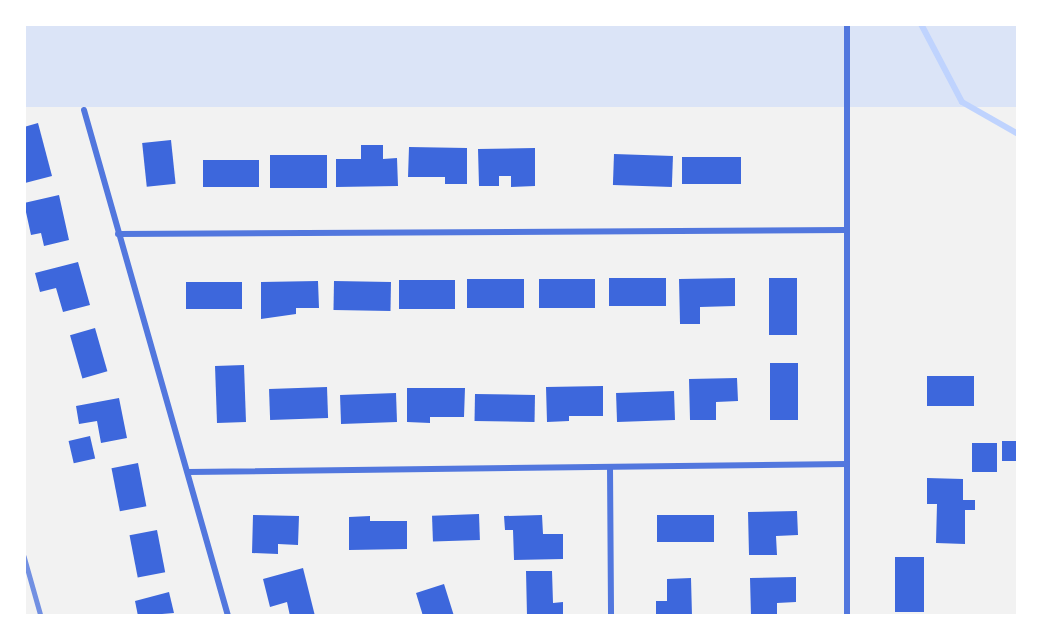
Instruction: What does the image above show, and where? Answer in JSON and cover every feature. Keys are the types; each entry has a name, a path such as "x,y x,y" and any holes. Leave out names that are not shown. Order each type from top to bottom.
{"street":[{"path":"847,24 847,616"},
{"path":"84,110 228,616"},
{"path":"118,234 846,230"},
{"path":"188,472 847,464"},
{"path":"610,466 611,616"}],"shaded area":[{"path":"24,24 1018,24 1018,107 24,107"}],"building":[{"path":"38,123 52,176 25,183 24,127"},
{"path":"171,140 176,184 147,187 142,143"},
{"path":"361,145 383,145 383,159 397,158 398,186 336,187 336,159 361,159"},
{"path":"409,147 467,148 467,184 445,184 445,177 408,177"},
{"path":"535,148 535,186 511,187 511,176 499,176 499,186 479,186 478,149"},
{"path":"614,154 673,156 672,187 613,185"},
{"path":"270,155 327,155 327,188 270,188"},
{"path":"682,157 741,157 741,184 682,184"},
{"path":"203,160 259,160 259,187 203,187"},
{"path":"59,195 69,240 44,246 41,233 31,235 24,203"},
{"path":"78,262 90,305 63,312 56,288 40,292 35,273"},
{"path":"609,278 666,278 666,306 609,306"},
{"path":"735,278 735,306 700,307 700,324 680,324 679,279"},
{"path":"769,278 797,278 797,335 769,335"},
{"path":"467,279 524,279 524,308 467,308"},
{"path":"539,279 595,279 595,308 539,308"},
{"path":"399,280 455,280 455,309 399,309"},
{"path":"318,281 319,308 296,308 296,314 261,319 261,282"},
{"path":"334,281 391,282 390,311 333,310"},
{"path":"186,282 242,282 242,309 186,309"},
{"path":"95,328 107,371 82,378 70,335"},
{"path":"770,363 798,363 798,420 770,420"},
{"path":"244,365 246,422 217,423 215,366"},
{"path":"927,376 974,376 974,406 927,406"},
{"path":"737,378 738,401 716,402 716,420 690,420 689,379"},
{"path":"603,386 603,416 569,416 569,421 547,422 546,387"},
{"path":"327,387 328,418 270,420 269,389"},
{"path":"407,388 465,388 464,417 430,417 430,423 407,422"},
{"path":"674,391 675,420 617,422 616,393"},
{"path":"396,393 397,422 341,424 340,395"},
{"path":"475,394 535,395 535,422 475,421"},
{"path":"119,398 127,438 101,443 97,421 79,424 76,406"},
{"path":"90,436 95,458 74,463 69,441"},
{"path":"1002,441 1018,441 1018,461 1002,461"},
{"path":"972,443 997,443 997,472 972,472"},
{"path":"138,463 146,506 120,511 111,468"},
{"path":"927,478 963,479 963,500 975,500 975,510 965,510 965,544 936,543 937,504 927,504"},
{"path":"797,511 798,535 776,536 777,555 749,555 748,512"},
{"path":"479,514 480,540 433,542 432,516"},
{"path":"253,515 299,516 298,545 278,544 278,554 252,553"},
{"path":"542,515 543,534 563,534 563,559 514,560 513,530 505,530 504,516"},
{"path":"657,515 714,515 714,542 657,542"},
{"path":"370,516 370,521 407,521 407,549 349,550 349,517"},
{"path":"157,530 165,572 138,578 130,535"},
{"path":"895,557 924,557 924,612 895,612"},
{"path":"303,568 315,616 290,616 287,602 270,607 263,579"},
{"path":"526,571 552,571 553,603 563,602 563,616 527,616"},
{"path":"796,577 796,602 777,603 777,616 751,616 750,578"},
{"path":"691,578 692,616 656,616 656,601 667,601 667,579"},
{"path":"444,584 454,616 423,616 416,593"},
{"path":"169,592 174,613 138,616 135,601"}],"waterway":[{"path":"921,24 962,102 1018,134"}],"railway":[{"path":"24,556 41,616"}]}
